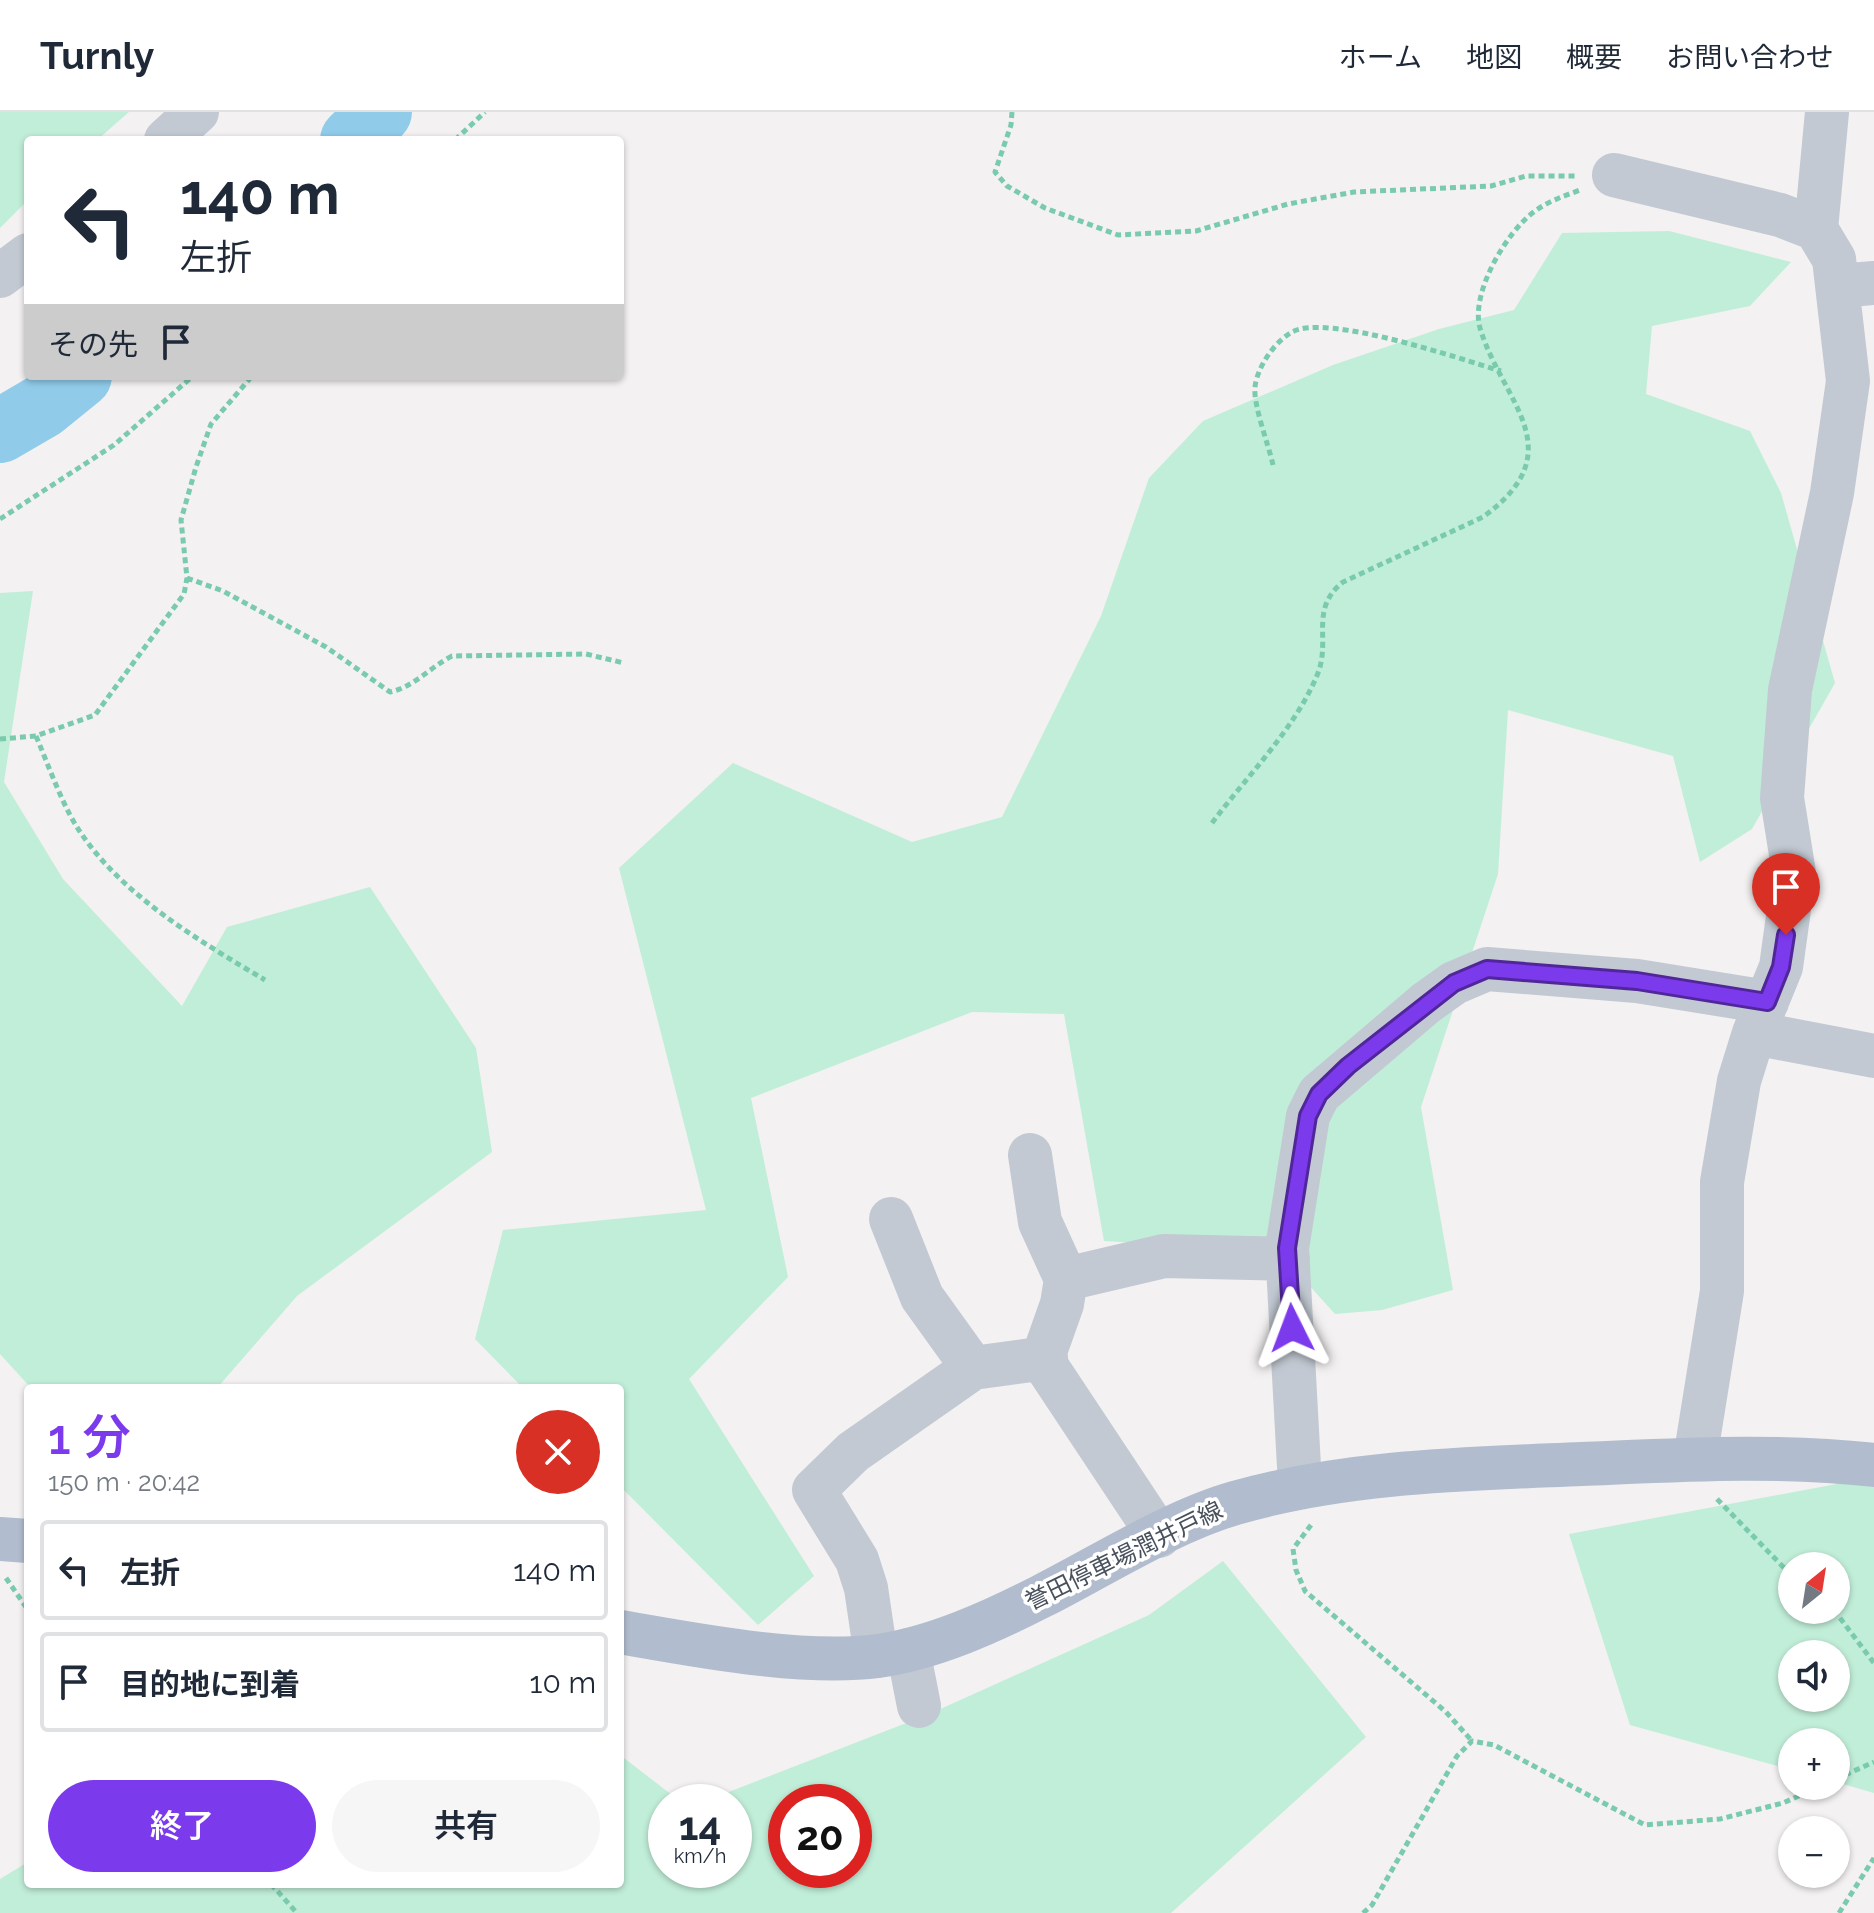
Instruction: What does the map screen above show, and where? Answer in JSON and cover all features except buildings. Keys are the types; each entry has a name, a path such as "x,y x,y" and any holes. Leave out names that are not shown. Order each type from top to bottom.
{"main road":[{"name":"誉田停車場潤井戸線","path":"624,1633 719,1648 834,1658 892,1653 986,1622 1230,1504 1300,1485 1461,1469 1695,1459 1828,1460 1874,1465"},
{"path":"0,1539 24,1541"}],"street":[{"path":"170,136 197,112"},
{"path":"1695,1459 1722,1291 1722,1182 1739,1081 1760,1017 1781,967 1794,873 1782,798 1790,690 1832,493 1848,381 1856,284 1834,259 1816,229 1827,112"},
{"path":"1614,175 1780,215 1816,229"},
{"path":"0,276 24,258"},
{"path":"1300,1485 1288,1259 1308,1116 1319,1094 1454,983 1487,969 1637,981 1760,1017 1874,1056"},
{"path":"1030,1155 1040,1222 1066,1279 1046,1358 1047,1367 1159,1536"},
{"path":"891,1219 922,1297 973,1368"},
{"path":"1066,1279 1164,1256 1288,1259"},
{"path":"919,1706 892,1653 857,1560 814,1490 864,1444 973,1368 1046,1358"}],"path":[{"path":"459,136 485,112"},
{"path":"1012,112 1011,125 995,172 1007,186 1045,208 1118,235 1196,231 1288,204 1354,192 1491,186 1526,176 1614,175"},
{"path":"1212,823 1309,693 1320,668 1324,606 1331,592 1343,582 1483,517 1502,503 1514,485 1527,458 1529,436 1479,327 1480,299 1507,239 1549,201 1614,175"},
{"path":"1273,465 1254,388 1266,356 1292,332 1320,327 1368,335 1501,371"},
{"path":"0,519 114,445 188,380"},
{"path":"0,739 36,736 95,715 184,594 187,578 181,520 196,467 211,424 249,380"},
{"path":"187,578 223,591 326,647 390,692 407,688 432,667 452,656 586,654 624,663"},
{"path":"36,736 70,816 91,846 134,890 183,931 265,980"},
{"path":"1695,1459 1694,1474 1778,1561"},
{"path":"1300,1485 1316,1512 1309,1530 1293,1549 1296,1570 1305,1591 1446,1712 1472,1741 1494,1745 1645,1825 1720,1819 1790,1800"},
{"path":"0,1569 24,1604"},
{"path":"1845,1624 1874,1663"},
{"path":"1363,1913 1372,1905 1457,1756 1472,1741"},
{"path":"1850,1773 1874,1762"},
{"path":"1839,1913 1874,1858"},
{"path":"275,1888 297,1913"}],"green space":[{"path":"0,112 129,112 102,136 24,136 24,204 0,228"},
{"path":"1669,231 1791,262 1750,306 1652,326 1646,394 1750,431 1781,493 1835,683 1752,829 1700,862 1673,756 1508,710 1498,874 1421,1107 1453,1290 1382,1310 1335,1314 1279,1252 1104,1241 1064,1014 972,1012 751,1098 788,1277 689,1379 814,1576 758,1625 624,1490 624,1384 519,1384 475,1339 503,1230 706,1210 619,868 733,763 912,842 1002,817 1101,616 1149,478 1203,421 1333,365 1439,329 1514,310 1562,233"},
{"path":"33,591 4,782 63,879 182,1006 227,927 370,887 476,1048 492,1152 297,1296 220,1384 27,1384 0,1354 0,593"},
{"path":"1874,1477 1874,1793 1850,1786 1850,1728 1778,1728 1778,1766 1630,1725 1569,1534"},
{"path":"1223,1561 1366,1737 1171,1913 0,1913 0,1879 24,1864 24,1888 624,1888 624,1758 658,1784 648,1784 648,1888 752,1888 752,1784 749,1784 927,1715 1149,1615"}],"waterway":[{"path":"356,136 380,112"},
{"path":"0,431 43,406 75,380"}],"route":[{"path":"1292,1328 1287,1248 1308,1116 1319,1094 1348,1066 1426,1003 1454,983 1487,969 1637,981 1767,1002 1781,967 1786,935"}]}
